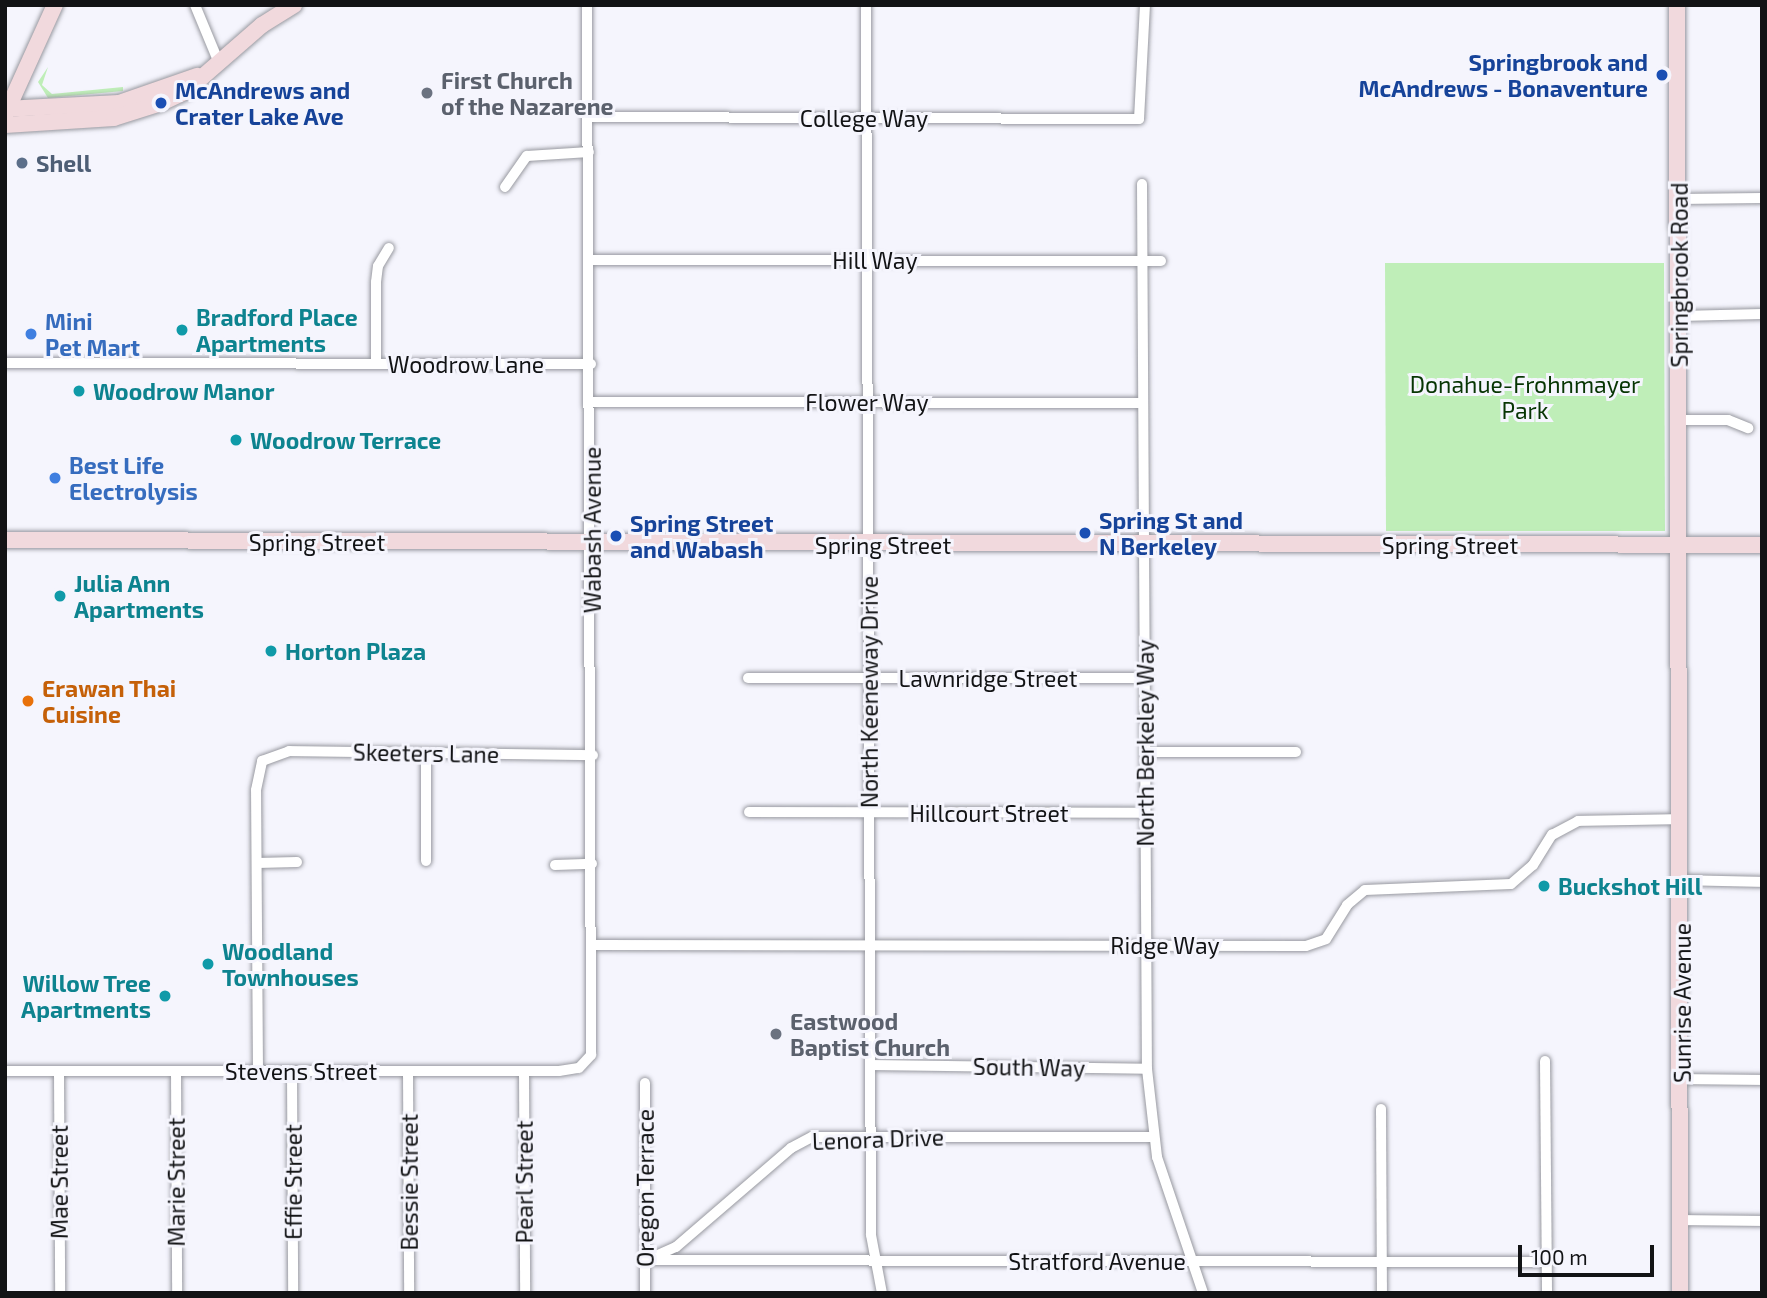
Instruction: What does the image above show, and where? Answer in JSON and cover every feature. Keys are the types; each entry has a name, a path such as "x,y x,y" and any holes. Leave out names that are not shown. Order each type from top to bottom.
{"street":[{"path":"6,115 55,5"},
{"path":"195,5 213,68"},
{"path":"6,115 119,103 213,68 262,25 294,5"},
{"name":"Wabash Avenue","path":"587,5 594,945 591,1055"},
{"name":"North Keeneway Drive","path":"866,5 870,1137 875,1262 882,1293"},
{"name":"College Way","path":"589,117 1139,120 1145,5"},
{"name":"Springbrook Road","path":"1677,5 1679,545"},
{"path":"505,187 527,156 589,152"},
{"name":"North Berkeley Way","path":"1142,184 1147,1069 1153,1137 1167,1194 1194,1261 1203,1293"},
{"path":"1679,198 1762,198"},
{"path":"376,364 376,282 378,266 389,248"},
{"name":"Hill Way","path":"590,260 1161,261"},
{"path":"1680,316 1762,314"},
{"name":"Woodrow Lane","path":"5,363 591,364"},
{"name":"Flower Way","path":"591,402 1143,403"},
{"path":"1680,420 1728,420 1748,428"},
{"name":"Spring Street","path":"5,540 1144,546 1762,545"},
{"name":"Sunrise Avenue","path":"1679,545 1682,818 1680,1293"},
{"name":"Lawnridge Street","path":"748,678 1145,678"},
{"name":"Skeeters Lane","path":"257,863 256,777 262,761 289,751 593,755"},
{"path":"1145,752 1296,752"},
{"path":"426,754 426,861"},
{"name":"Hillcourt Street","path":"749,812 1145,813"},
{"name":"Ridge Way","path":"594,945 1318,944 1332,933 1347,905 1365,890 1511,884 1533,865 1552,835 1578,821 1682,818"},
{"path":"258,1071 257,863 297,862"},
{"path":"555,865 592,864"},
{"path":"1682,880 1762,882"},
{"name":"Stevens Street","path":"5,1071 524,1071 575,1069 591,1055"},
{"path":"1545,1061 1547,1293"},
{"name":"South Way","path":"870,1065 1147,1069"},
{"name":"Mae Street","path":"59,1071 60,1293"},
{"name":"Marie Street","path":"176,1071 177,1293"},
{"name":"Effie Street","path":"292,1071 293,1293"},
{"name":"Bessie Street","path":"408,1071 409,1293"},
{"name":"Pearl Street","path":"524,1071 525,1293"},
{"path":"1681,1079 1762,1080"},
{"name":"Oregon Terrace","path":"645,1083 645,1293"},
{"path":"1381,1109 1382,1293"},
{"name":"Lenora Drive","path":"646,1261 676,1247 804,1139 1153,1137"},
{"path":"1681,1220 1762,1221"},
{"name":"Stratford Avenue","path":"646,1261 1548,1262"}],"green space":[{"path":"48,67 42,85 52,94 123,87 123,91 48,98 38,82"},
{"name":"Donahue-Frohnmayer Park","path":"1385,263 1664,263 1665,531 1386,531"}],"place":[{"name":"Springbrook and McAndrews - Bonaventure","path":"1662,75"},
{"name":"First Church of the Nazarene","path":"427,93"},
{"name":"McAndrews and Crater Lake Ave","path":"161,103"},
{"name":"Shell","path":"22,163"},
{"name":"Bradford Place Apartments","path":"182,330"},
{"name":"Mini Pet Mart","path":"31,334"},
{"name":"Woodrow Manor","path":"79,391"},
{"name":"Woodrow Terrace","path":"236,440"},
{"name":"Best Life Electrolysis","path":"55,478"},
{"name":"Spring St and N Berkeley","path":"1085,533"},
{"name":"Spring Street and Wabash","path":"616,536"},
{"name":"Julia Ann Apartments","path":"60,596"},
{"name":"Horton Plaza","path":"271,651"},
{"name":"Erawan Thai Cuisine","path":"28,701"},
{"name":"Buckshot Hill","path":"1544,886"},
{"name":"Woodland Townhouses","path":"208,964"},
{"name":"Willow Tree Apartments","path":"165,996"},
{"name":"Eastwood Baptist Church","path":"776,1034"}]}
